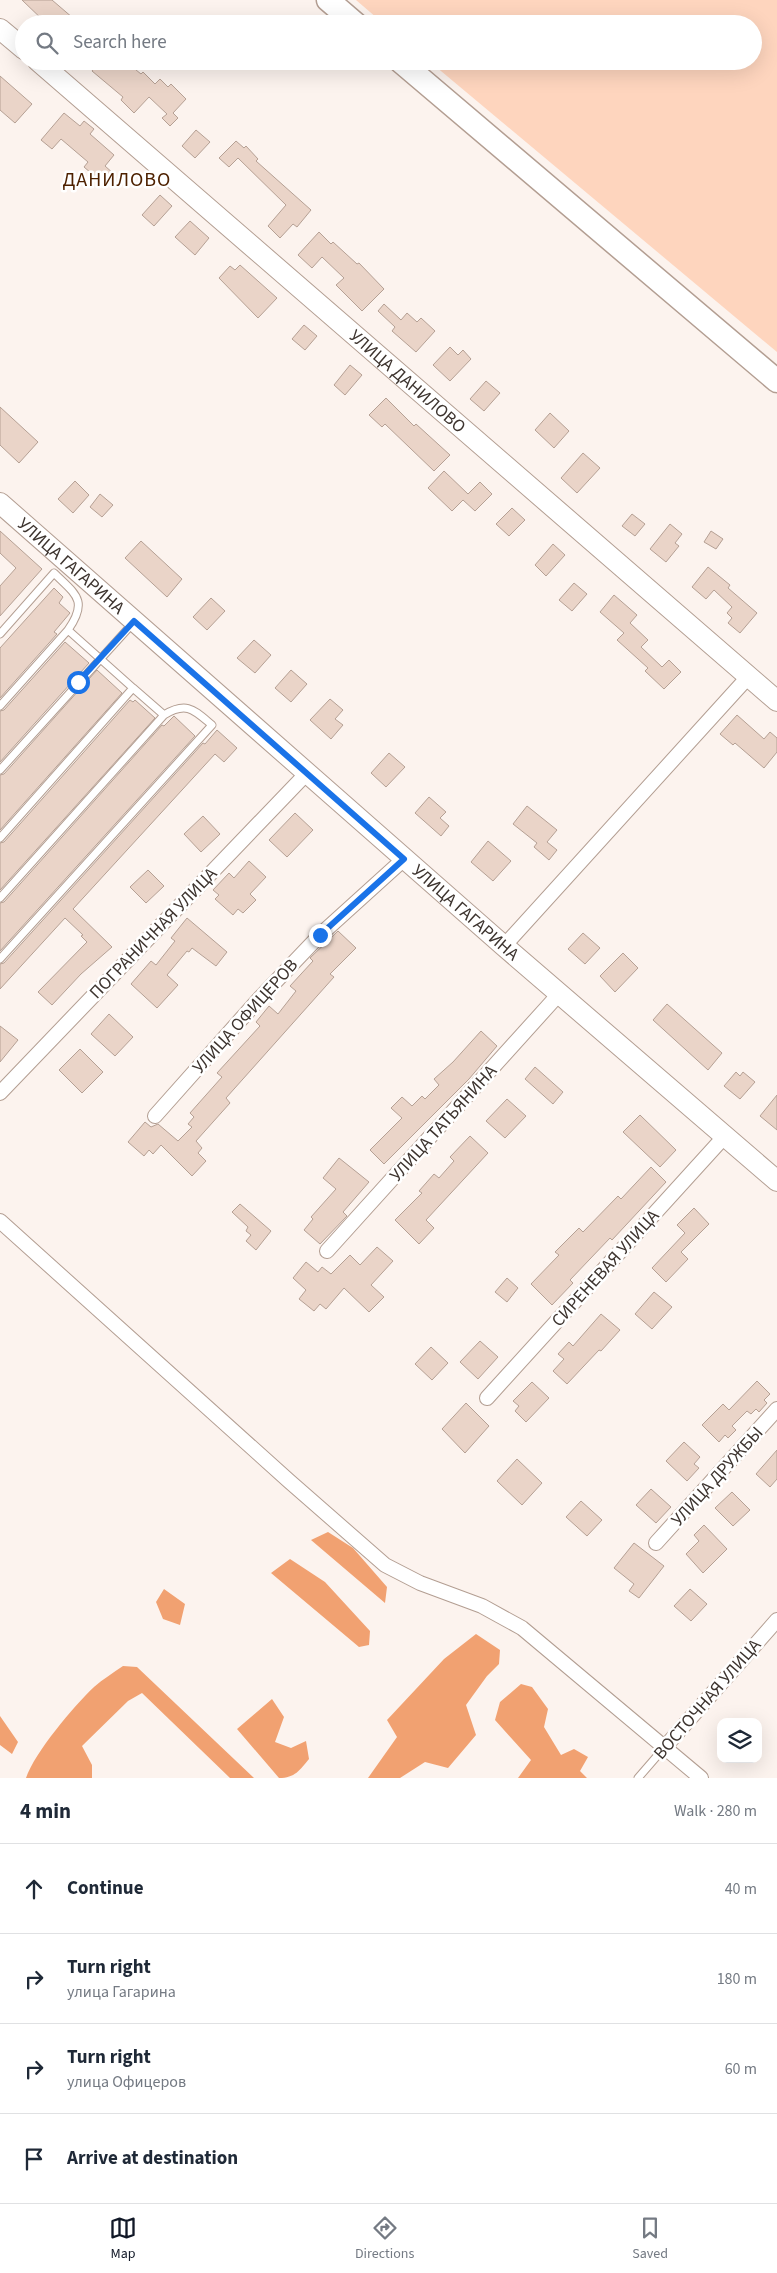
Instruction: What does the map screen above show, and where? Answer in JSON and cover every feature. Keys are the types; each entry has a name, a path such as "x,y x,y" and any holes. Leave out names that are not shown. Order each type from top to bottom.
{"main road":[{"path":"328,0 346,15"},
{"path":"411,70 777,381"}],"street":[{"path":"0,29 15,42"},
{"name":"УЛИЦА ДАНИЛОВО","path":"48,70 777,701"},
{"name":"УЛИЦА ГАГАРИНА","path":"0,502 404,859 777,1181"},
{"path":"504,946 749,676"},
{"name":"ПОГРАНИЧНАЯ УЛИЦА","path":"0,1093 306,773"},
{"name":"УЛИЦА ОФИЦЕРОВ","path":"155,1116 259,999 320,935 404,859"},
{"name":"УЛИЦА ТАТЬЯНИНА","path":"327,1251 559,994"},
{"name":"СИРЕНЕВАЯ УЛИЦА","path":"487,1398 724,1137"},
{"path":"0,1221 289,1482 386,1565 420,1583 482,1606 522,1628 701,1778"},
{"name":"УЛИЦА ДРУЖБЫ","path":"656,1543 777,1409"},
{"name":"ВОСТОЧНАЯ УЛИЦА","path":"664,1748 777,1620"}],"lane":[{"path":"0,634 54,573 76,594 79,606 78,616 68,630 0,706"},
{"path":"0,770 134,621"},
{"path":"68,630 164,715"},
{"path":"0,838 133,688"},
{"path":"0,898 164,715 174,708 185,707 194,710 212,725 0,959"},
{"name":"ВОСТОЧНАЯ УЛИЦА","path":"638,1778 664,1748"}],"shaded area":[{"path":"356,0 777,0 777,352 440,70 762,70 762,15 374,15"},
{"path":"328,1532 353,1548 387,1587 385,1603 311,1540"},
{"path":"290,1559 325,1582 370,1631 369,1645 359,1647 271,1573"},
{"path":"164,1589 185,1604 180,1625 163,1619 156,1602"},
{"path":"476,1634 500,1650 499,1664 487,1676 466,1705 476,1735 448,1768 425,1762 400,1778 368,1778 397,1737 387,1720 444,1659"},
{"path":"123,1666 137,1667 254,1778 230,1778 142,1693 128,1701 82,1746 92,1765 92,1778 26,1778 46,1743 76,1706 97,1684"},
{"path":"521,1684 532,1687 548,1709 544,1727 561,1755 574,1749 588,1757 580,1771 587,1778 518,1778 531,1760 495,1720 500,1702"},
{"path":"272,1699 284,1717 275,1742 291,1748 306,1741 309,1759 297,1773 285,1778 279,1778 237,1729"},
{"path":"0,1716 18,1742 12,1754 0,1745"}],"building":[{"path":"22,0 52,0 70,15 38,15"},
{"path":"136,70 141,74 143,72 155,84 160,79 168,87 171,84 186,99 173,113 178,118 170,126 162,118 167,114 149,97 134,113 121,100 123,97 92,71"},
{"path":"0,76 32,104 15,123 0,110"},
{"path":"64,113 80,126 84,121 94,129 90,134 114,155 105,166 114,174 105,185 84,167 88,162 61,139 52,149 41,140"},
{"path":"196,130 210,142 195,158 182,146"},
{"path":"236,141 244,148 246,146 258,159 256,161 311,210 297,227 293,224 280,238 268,226 286,205 238,158 229,167 219,158"},
{"path":"160,195 172,206 154,226 142,215"},
{"path":"190,221 209,238 195,255 175,237"},
{"path":"319,232 331,244 333,242 357,264 359,263 384,289 362,311 336,285 344,278 322,257 312,268 298,255"},
{"path":"240,265 277,298 258,318 219,278 230,266 235,270"},
{"path":"384,304 401,320 407,313 417,322 421,318 435,331 416,352 392,331 395,327 378,311"},
{"path":"304,325 317,336 305,350 292,339"},
{"path":"450,347 458,355 463,350 471,359 450,381 433,365"},
{"path":"350,365 362,375 345,395 334,385"},
{"path":"486,381 500,393 484,411 470,399"},
{"path":"386,398 414,426 416,424 450,455 434,471 385,424 382,427 369,415"},
{"path":"0,407 38,442 19,463 0,445"},
{"path":"550,413 569,431 554,448 535,430"},
{"path":"583,453 600,468 577,493 561,478"},
{"path":"444,471 468,494 480,482 492,494 475,511 463,500 452,511 428,488"},
{"path":"75,481 89,495 73,513 58,499"},
{"path":"100,494 113,505 102,517 90,507"},
{"path":"512,508 525,520 509,536 496,524"},
{"path":"632,514 645,524 635,536 622,526"},
{"path":"670,524 682,534 675,543 679,546 666,562 650,549"},
{"path":"0,531 42,569 0,616 0,586 16,568 0,553"},
{"path":"711,531 723,539 716,549 704,542"},
{"path":"141,541 182,579 167,597 125,558"},
{"path":"553,544 565,555 546,576 535,565"},
{"path":"708,567 730,585 728,588 757,613 740,633 728,623 732,618 727,613 732,607 714,590 706,599 692,587"},
{"path":"574,583 587,594 572,611 559,600"},
{"path":"54,588 63,597 59,603 70,613 54,632 57,634 0,698 0,648"},
{"path":"614,595 637,615 630,623 648,640 641,647 662,667 669,660 681,672 664,689 645,671 648,668 617,640 624,633 600,612"},
{"path":"211,598 225,611 207,630 193,617"},
{"path":"254,640 271,655 255,673 237,658"},
{"path":"65,642 89,663 0,762 0,711 4,710"},
{"path":"97,670 122,693 0,830 0,775 4,774"},
{"path":"291,670 307,684 291,702 275,688"},
{"path":"330,699 343,710 335,719 343,725 331,739 310,720"},
{"path":"130,700 133,702 135,700 155,718 0,890 0,843 4,842"},
{"path":"737,715 764,739 770,732 777,738 777,752 764,768 735,743 733,745 720,734"},
{"path":"174,716 195,736 0,951 0,903 4,902 162,725 164,726"},
{"path":"217,730 237,748 224,762 215,754 73,909 112,947 81,974 52,1005 38,992 87,942 81,936 83,935 65,918 0,989 0,964 4,963 203,743 205,744"},
{"path":"389,753 405,767 386,787 371,773"},
{"path":"429,797 446,812 440,818 449,826 441,836 415,813"},
{"path":"527,806 557,830 547,842 557,850 549,860 534,847 537,843 513,824"},
{"path":"295,813 313,830 287,857 269,840"},
{"path":"203,816 220,834 201,852 184,834"},
{"path":"488,841 511,861 493,881 471,862"},
{"path":"249,861 266,877 250,894 256,900 243,913 238,909 233,915 215,899 219,895 213,890 229,873 234,878"},
{"path":"148,870 164,886 146,903 130,887"},
{"path":"187,918 227,952 216,966 192,948 189,952 187,951 167,975 178,985 157,1008 131,984 151,961 156,965 175,941 171,938"},
{"path":"338,931 356,948 330,974 334,977 226,1098 230,1103 196,1141 202,1148 198,1153 206,1161 192,1176 161,1145 153,1154 149,1150 144,1156 128,1142 145,1122 151,1127 158,1124 178,1141 192,1127 188,1124 194,1117 190,1113 222,1077 217,1073 260,1026 256,1022 269,1006 278,1014 296,991 290,986 313,961 310,958"},
{"path":"583,933 600,948 585,964 568,949"},
{"path":"623,953 638,968 615,992 600,976"},
{"path":"667,1004 722,1053 708,1070 653,1020"},
{"path":"109,1014 133,1037 115,1056 91,1034"},
{"path":"0,1026 18,1040 0,1062"},
{"path":"481,1031 497,1046 469,1079 384,1164 370,1150 402,1118 391,1108 402,1097 412,1106 422,1096 425,1099 439,1085 434,1079 453,1062"},
{"path":"80,1049 103,1072 82,1093 59,1070"},
{"path":"535,1067 563,1092 553,1104 525,1079"},
{"path":"736,1072 740,1076 743,1072 755,1082 740,1099 724,1086"},
{"path":"777,1095 777,1130 760,1116"},
{"path":"507,1099 526,1116 505,1138 486,1121"},
{"path":"640,1115 676,1150 660,1167 623,1132"},
{"path":"470,1136 488,1153 426,1220 434,1228 419,1244 395,1220 422,1193 419,1191 434,1174 439,1178 454,1161 450,1157"},
{"path":"339,1158 369,1182 343,1212 347,1216 320,1244 304,1230 313,1219 311,1217 336,1189 323,1178"},
{"path":"651,1167 666,1182 612,1240 610,1238 570,1280 573,1283 552,1305 531,1284 559,1255 555,1252 579,1228 583,1232 618,1196 621,1199"},
{"path":"240,1204 271,1231 256,1250 246,1241 251,1235 246,1231 248,1227 232,1212"},
{"path":"694,1208 709,1224 681,1252 688,1259 666,1282 652,1268 685,1233 677,1225"},
{"path":"377,1247 393,1261 371,1285 384,1297 369,1312 344,1288 326,1309 320,1304 314,1311 299,1299 306,1290 293,1278 306,1262 318,1272 322,1267 331,1274 350,1255 360,1265"},
{"path":"507,1278 518,1288 507,1302 495,1292"},
{"path":"654,1292 672,1307 652,1329 635,1314"},
{"path":"601,1314 620,1330 567,1384 553,1371 564,1359 558,1354 569,1342 573,1346"},
{"path":"480,1341 498,1357 478,1379 460,1362"},
{"path":"431,1347 448,1363 432,1380 415,1364"},
{"path":"757,1381 770,1394 764,1400 767,1403 759,1412 756,1409 751,1414 747,1411 732,1426 736,1430 728,1438 725,1435 719,1442 702,1425 723,1404 729,1410"},
{"path":"532,1382 549,1398 526,1422 515,1411 519,1406 513,1401"},
{"path":"466,1403 489,1426 465,1453 442,1429"},
{"path":"684,1442 700,1457 694,1464 699,1468 687,1481 666,1461"},
{"path":"777,1450 777,1479 770,1487 756,1474"},
{"path":"517,1459 542,1483 522,1505 497,1481"},
{"path":"651,1489 671,1507 656,1523 636,1505"},
{"path":"732,1492 750,1510 733,1526 715,1508"},
{"path":"581,1501 602,1520 587,1536 566,1517"},
{"path":"704,1525 727,1549 703,1573 686,1554 699,1541 694,1535"},
{"path":"634,1543 664,1566 639,1598 629,1591 634,1584 614,1568"},
{"path":"690,1589 707,1604 691,1621 674,1606"}],"district":[{"name":"ДАНИЛОВО","path":"117,179"}],"route":[{"path":"78,682 134,621 404,859 320,935"}]}
